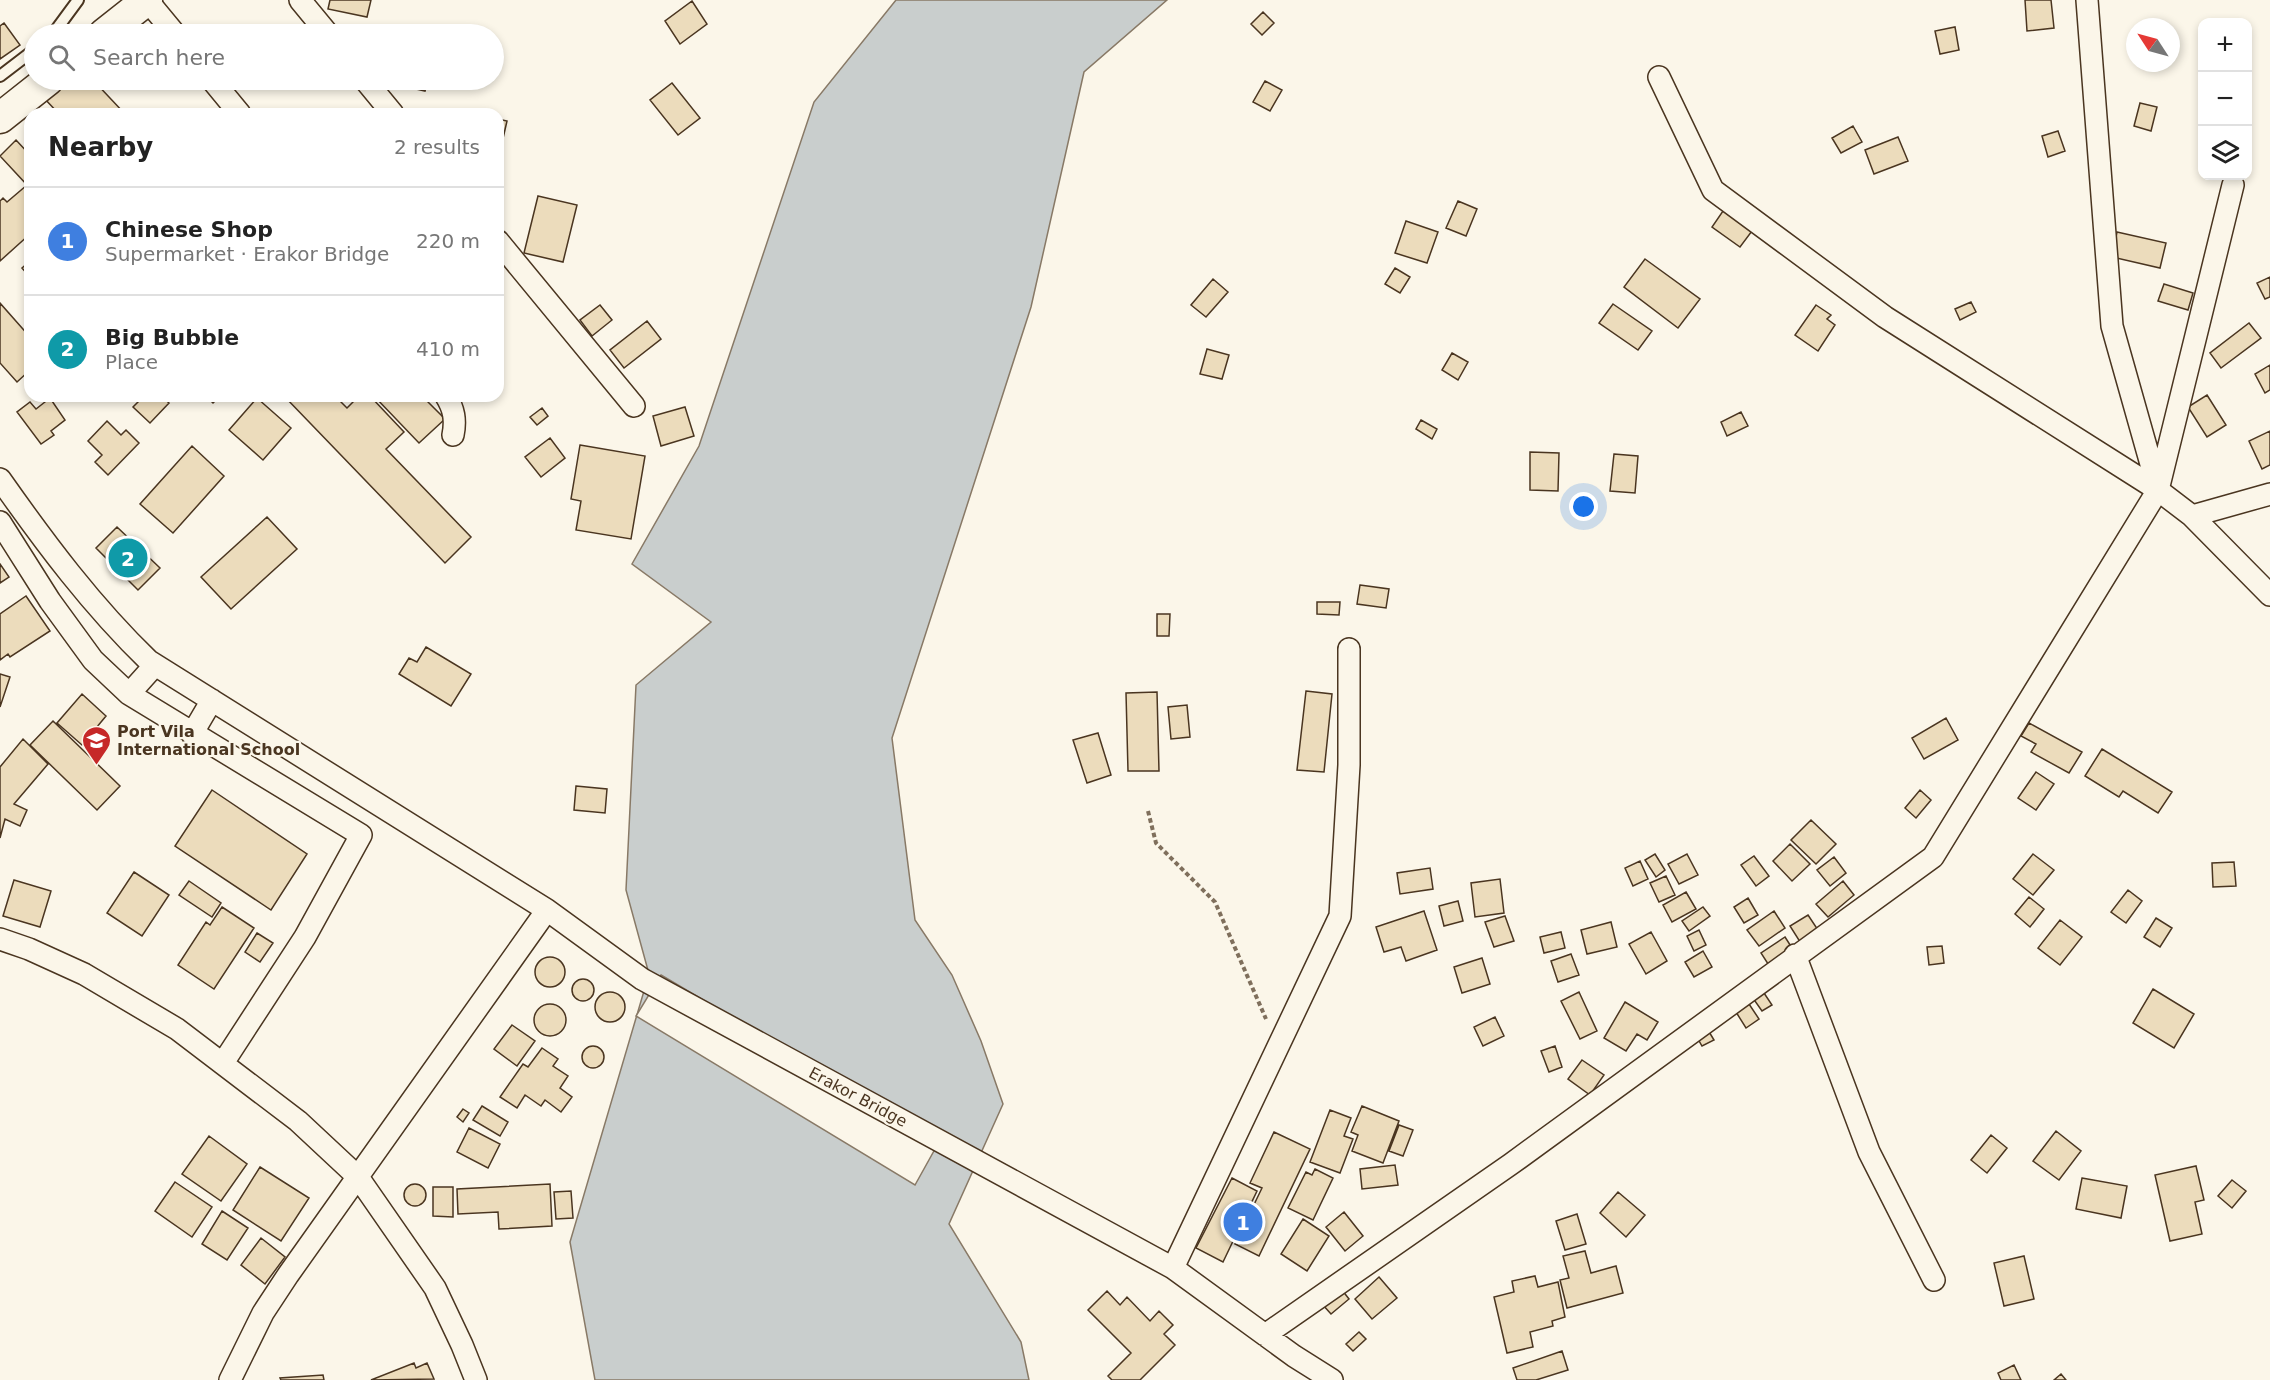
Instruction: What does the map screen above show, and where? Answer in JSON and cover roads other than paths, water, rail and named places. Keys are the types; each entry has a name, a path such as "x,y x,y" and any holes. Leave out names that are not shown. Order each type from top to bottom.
{"main road":[{"path":"117,24 147,0"},
{"path":"0,118 35,90"}],"street":[{"path":"147,0 167,24"},
{"path":"300,0 320,24"},
{"path":"2087,0 2112,326 2158,490"},
{"path":"1659,77 1713,190 1885,317 2158,490 2192,516 2270,596"},
{"path":"220,90 235,108"},
{"path":"373,90 388,108"},
{"path":"1265,1335 1511,1164 1795,955 1933,857 2158,490 2233,185"},
{"path":"504,248 634,406"},
{"path":"449,402 456,422 453,435"},
{"name":"Erakor Bridge","path":"0,479 64,566 121,634 155,665 547,910 642,979 1173,1268 1332,1380"},
{"path":"2192,516 2270,494"},
{"path":"0,522 50,602 93,660 129,694 361,835 304,937 223,1063"},
{"path":"64,620 92,599"},
{"path":"1173,1268 1340,916 1349,765 1349,649"},
{"path":"129,694 155,665"},
{"path":"192,734 212,700"},
{"path":"256,771 263,732"},
{"path":"337,820 359,792"},
{"path":"230,1380 263,1313 288,1275 547,910"},
{"path":"0,939 29,949 109,988 177,1029 298,1121 358,1177 435,1288 476,1380"},
{"path":"1795,955 1869,1152 1934,1280"}],"lane":[{"path":"60,24 78,0"},
{"path":"0,76 24,58"}],"place":[{"name":"Big Bubble","path":"128,558"},
{"name":"Port Vila International School","path":"96,766"},
{"name":"Chinese Shop","path":"1243,1222"}]}
